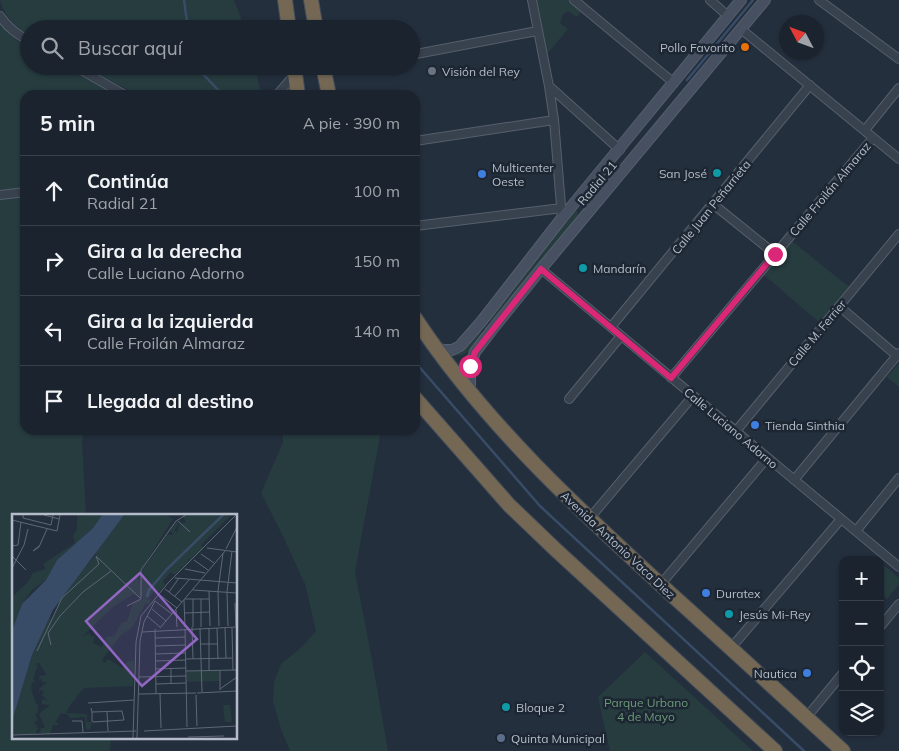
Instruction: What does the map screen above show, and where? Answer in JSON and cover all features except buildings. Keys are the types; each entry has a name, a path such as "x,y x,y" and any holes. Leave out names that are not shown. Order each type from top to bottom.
{"highway":[{"path":"285,0 288,20"},
{"path":"311,0 314,20"},
{"path":"296,75 297,90"},
{"path":"324,75 328,90"},
{"name":"Avenida Antonio Vaca Diez","path":"420,326 435,348 470,391 528,458 589,519 843,751"},
{"path":"420,404 509,505 775,751"}],"street":[{"path":"420,226 562,213 554,120 532,0"},
{"path":"574,0 674,83"},
{"path":"710,0 728,16"},
{"name":"Radial 21","path":"470,391 470,366 475,352 709,54 728,16 741,0"},
{"name":"Radial 21","path":"435,348 452,350 460,346 481,322 562,213 620,150 674,83 741,29 765,0"},
{"path":"819,0 898,57"},
{"path":"0,16 5,24 20,36"},
{"path":"741,29 899,159"},
{"path":"420,53 537,31"},
{"path":"90,75 116,90"},
{"path":"281,90 291,75"},
{"path":"549,86 620,150"},
{"name":"Calle Juan Peñarrieta","path":"611,328 810,86"},
{"path":"865,130 899,88"},
{"path":"420,140 554,120"},
{"name":"Calle Froilán Almaraz","path":"671,378 873,138"},
{"path":"0,195 20,193"},
{"path":"714,204 775,254"},
{"name":"Calle M. Ferrier","path":"736,431 899,234"},
{"name":"Calle Luciano Adorno","path":"541,269 899,568"},
{"path":"794,480 898,355 839,306"},
{"path":"481,322 491,331"},
{"path":"569,399 620,336"},
{"path":"589,519 693,396"},
{"path":"660,584 768,458"},
{"path":"856,532 899,478"},
{"path":"731,648 841,519"},
{"path":"884,622 899,604"},
{"path":"806,718 839,678"}],"green space":[{"path":"0,0 234,0 242,20 20,20 20,29 11,21 4,11"},
{"path":"537,0 571,0 583,10 577,17 568,11 563,14 560,23 568,29 547,54"},
{"path":"0,24 20,42 20,75 79,75 108,90 20,90 20,190 0,192"},
{"path":"99,75 256,75 261,90 128,90"},
{"path":"20,194 20,435 83,435 86,514 12,514 12,738 111,738 110,751 0,751 0,196"},
{"path":"575,211 577,211 579,216 578,219 494,322 490,321 490,316"},
{"path":"792,241 849,287 820,323 764,275"},
{"path":"478,332 481,332 483,335 468,352 459,356 448,353"},
{"path":"899,363 899,387 887,377"},
{"path":"283,435 380,435 355,572 388,751 290,751 281,729 273,701 274,682 281,664 302,647 316,631 305,584 261,493 283,442"},
{"path":"884,565 899,578 899,584 887,599 884,597"},
{"name":"Parque Urbano 4 de Mayo","path":"645,652 753,751 610,751 598,697"}],"waterway":[{"path":"184,0 187,20"},
{"path":"687,80 753,0"},
{"path":"204,75 218,90"},
{"path":"420,368 540,506 804,751"}],"place":[{"name":"Pollo Favorito","path":"745,47"},
{"name":"Visión del Rey","path":"432,71"},
{"name":"San José","path":"717,173"},
{"name":"Multicenter Oeste","path":"482,174"},
{"name":"Mandarín","path":"583,268"},
{"name":"Tienda Sinthia","path":"755,425"},
{"name":"Duratex","path":"706,593"},
{"name":"Jesús Mi-Rey","path":"729,614"},
{"name":"Nautica","path":"807,673"},
{"name":"Bloque 2","path":"506,707"},
{"name":"Quinta Municipal","path":"501,738"}],"route":[{"path":"470,366 475,352 541,269 671,378 775,254"}]}
